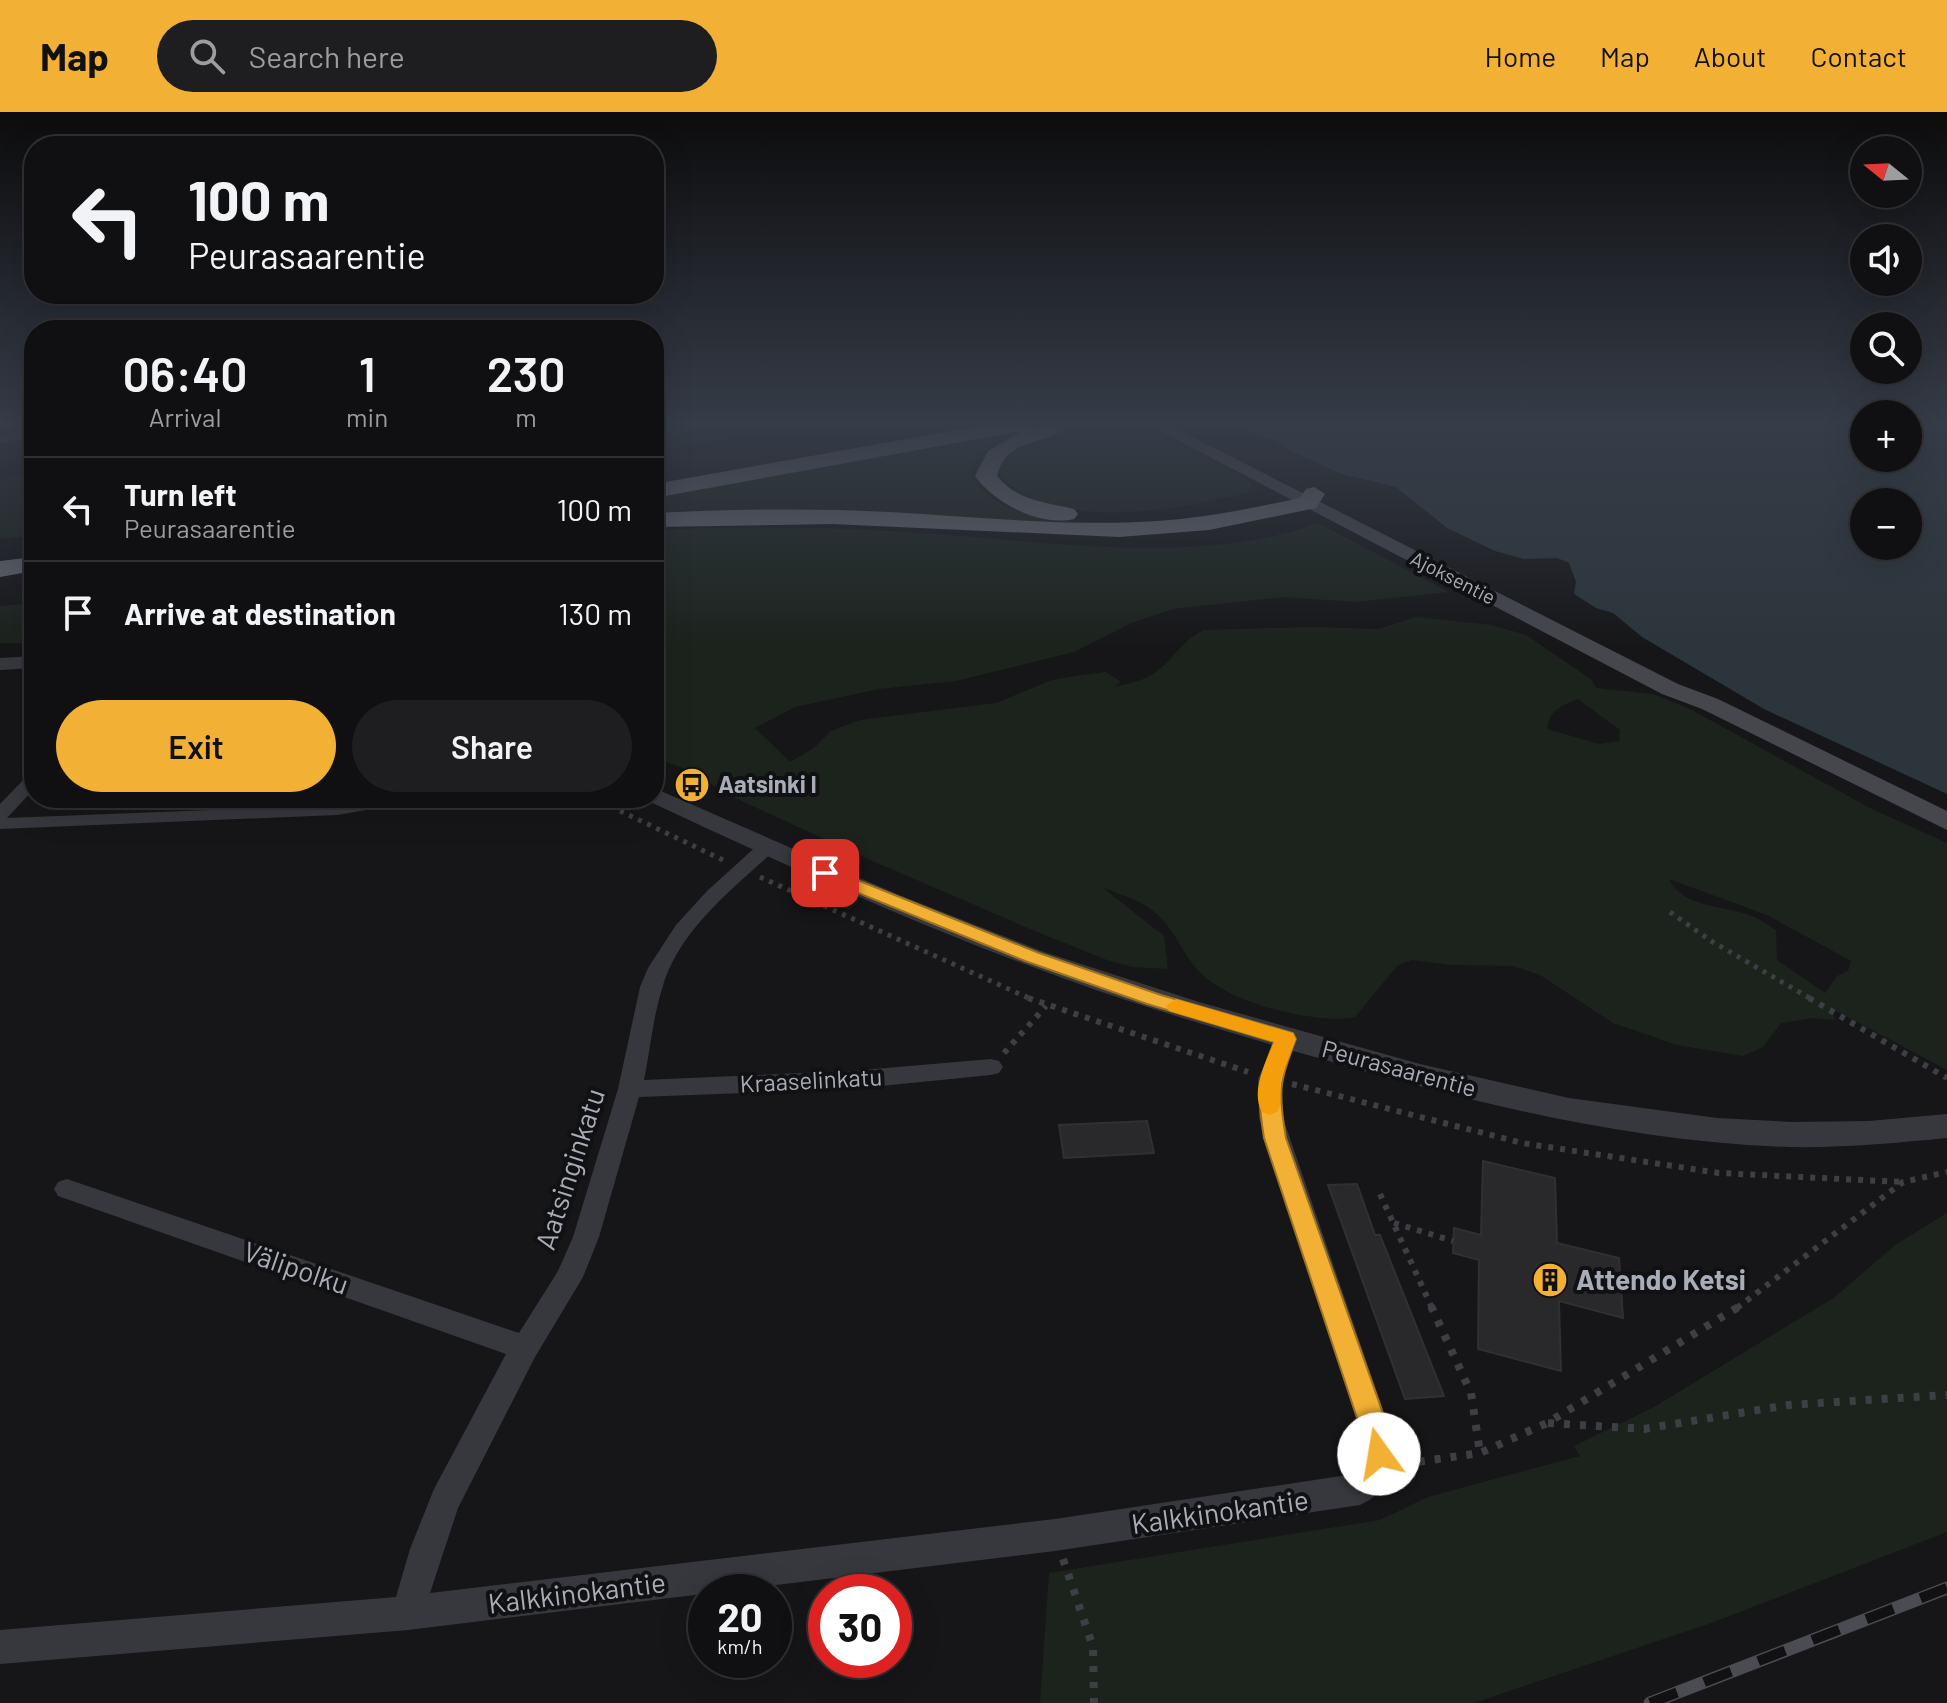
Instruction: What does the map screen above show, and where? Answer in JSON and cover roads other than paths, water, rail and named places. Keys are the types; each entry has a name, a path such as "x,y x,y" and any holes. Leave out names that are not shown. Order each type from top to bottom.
{"highway":[{"path":"1013,499 1053,513 1094,517 1185,514 1282,499"},
{"path":"664,520 817,516 1024,529 1134,530 1196,525 1291,499"},
{"path":"0,569 24,565"},
{"path":"0,586 24,583"}],"main road":[{"name":"Ajoksentie","path":"1309,499 1670,689 1710,704 1947,822"}],"street":[{"path":"0,664 24,663"},
{"path":"0,815 24,790"},
{"path":"0,795 19,795"},
{"name":"Peurasaarentie","path":"664,800 854,886 1032,957 1154,999 1286,1039 1505,1097 1574,1112 1754,1135 1814,1137 1893,1133 1947,1126"},
{"path":"0,824 349,808"},
{"name":"Aatsinginkatu","path":"408,1613 426,1549 445,1500 525,1348 569,1277 586,1237 630,1089 651,987 659,968 683,930 714,895 767,847"},
{"name":"Kalkkinokantie","path":"0,1647 408,1613 1055,1535 1345,1493 1370,1483 1379,1467 1377,1436 1275,1138 1268,1100 1270,1079 1286,1039"},
{"name":"Kraaselinkatu","path":"630,1089 851,1080 991,1067"},
{"name":"Välipolku","path":"67,1189 525,1348"}],"railway":[{"path":"1650,1703 1947,1588"}],"place":[{"name":"Aatsinki I","path":"692,785"},
{"name":"Attendo Ketsi","path":"1550,1280"}]}
